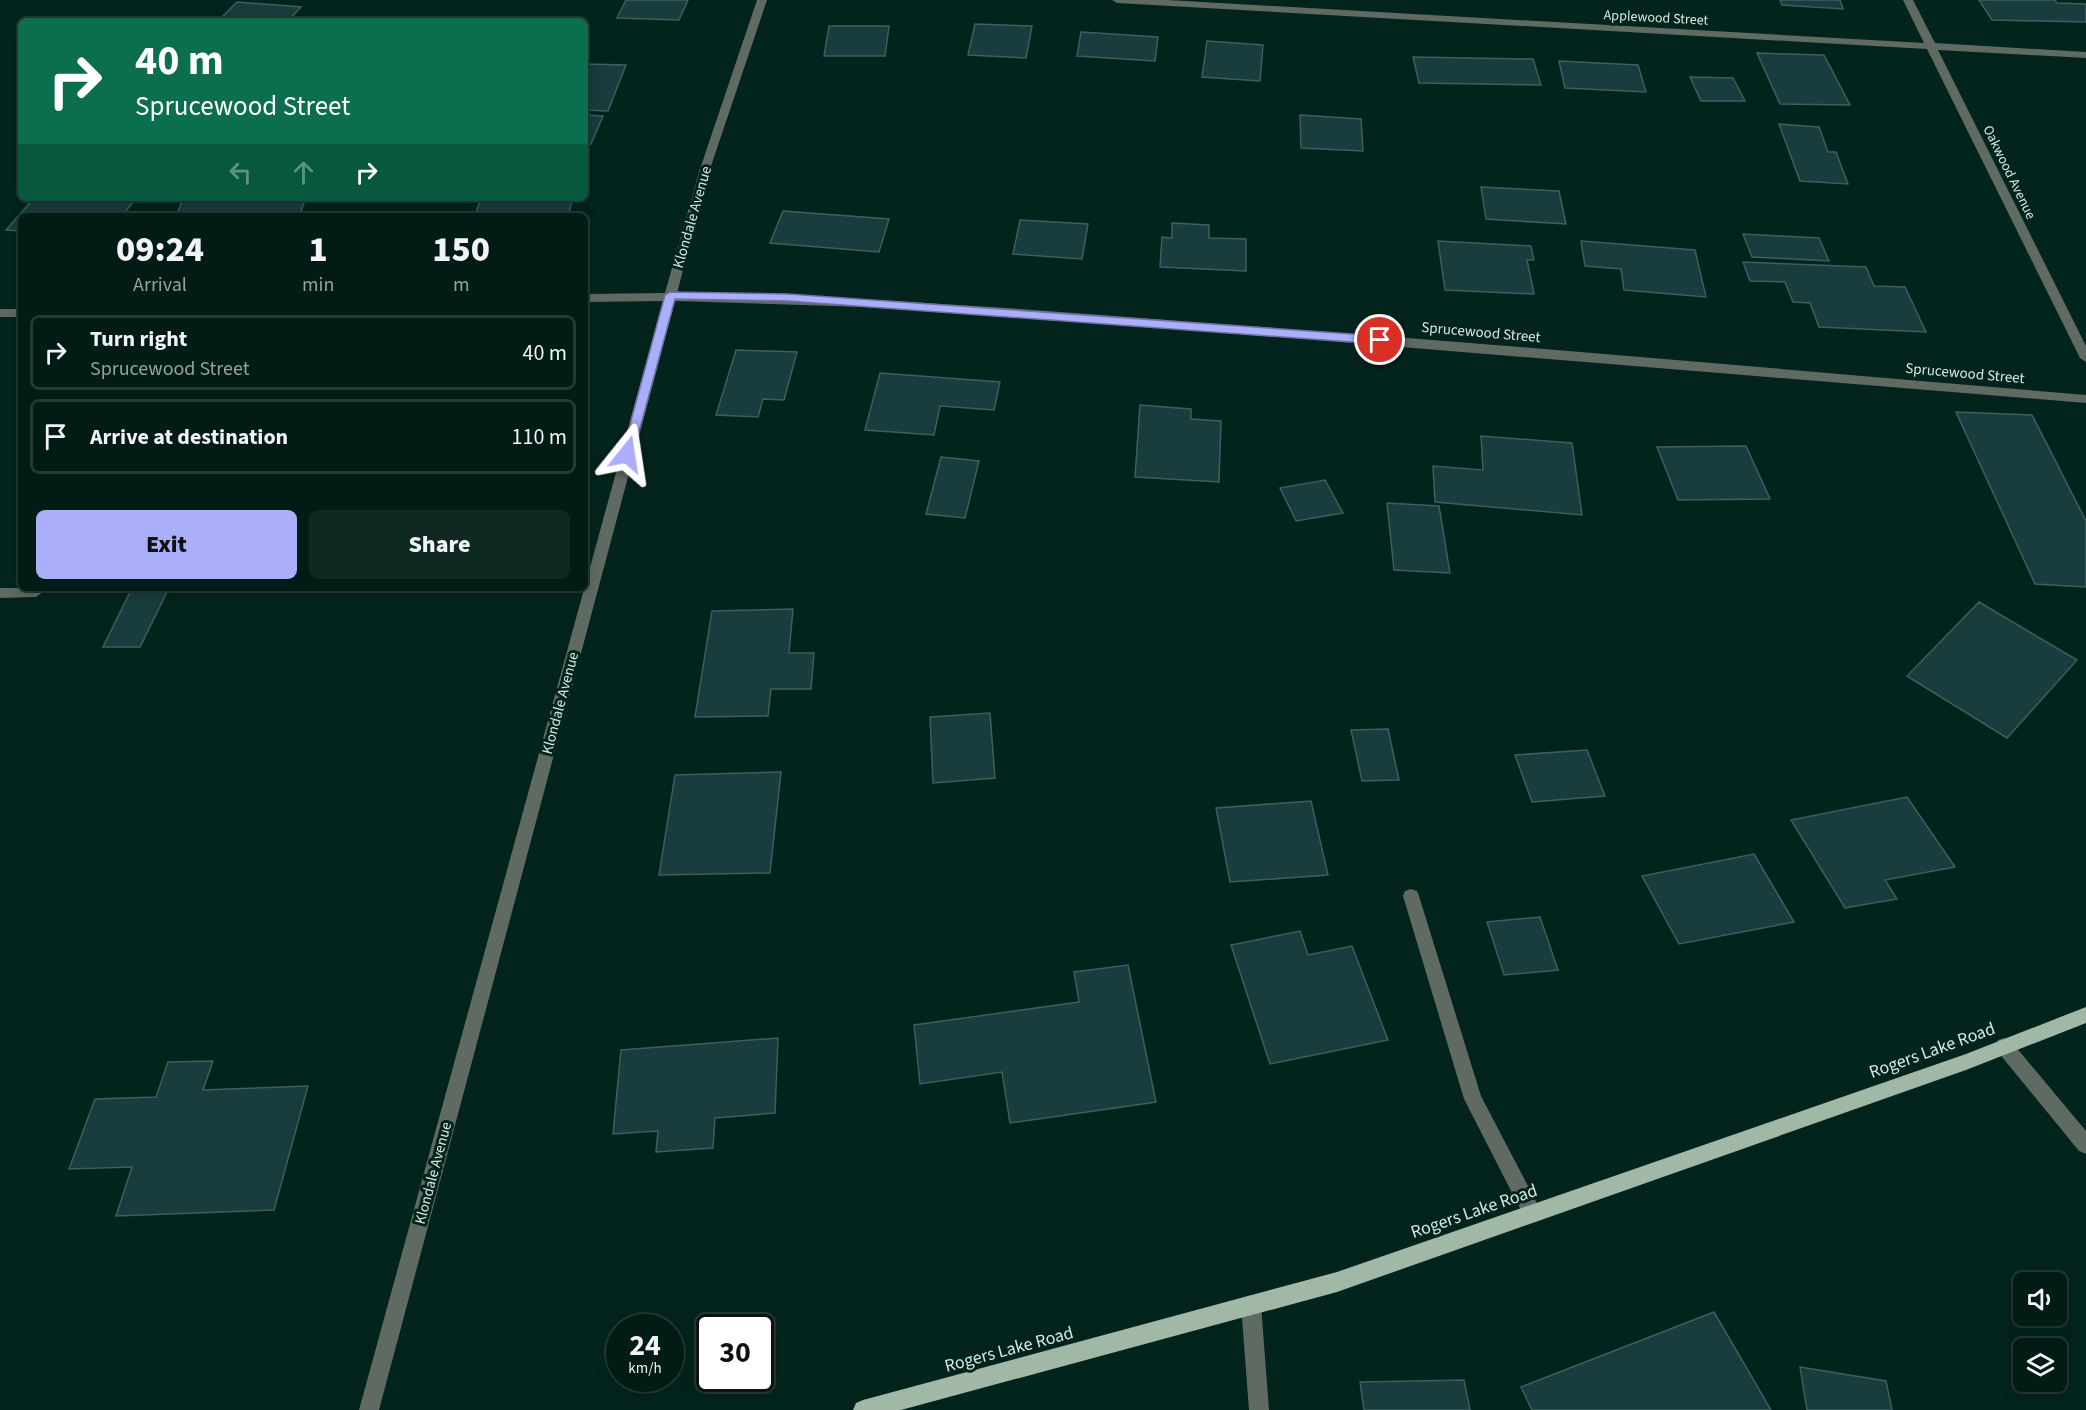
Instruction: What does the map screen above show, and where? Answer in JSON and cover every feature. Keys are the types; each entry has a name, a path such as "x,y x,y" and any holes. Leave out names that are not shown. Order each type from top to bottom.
{"main road":[{"name":"Rogers Lake Road","path":"863,1410 1337,1282 1966,1062 2086,1015"}],"street":[{"name":"Klondale Avenue","path":"369,1410 670,295 705,172 762,0"},
{"name":"Applewood Street","path":"1117,0 2086,56"},
{"name":"Oakwood Avenue","path":"1908,0 2086,358"},
{"name":"Sprucewood Street","path":"588,298 670,295 788,298 1297,333 2086,399"},
{"path":"0,313 18,313"},
{"path":"0,593 36,592"},
{"path":"1411,896 1473,1099 1533,1213"},
{"path":"2004,1046 2086,1145"},
{"path":"1251,1305 1259,1410"}],"building":[{"path":"626,0 688,0 679,20 617,18"},
{"path":"1780,0 1840,0 1843,9 1782,5"},
{"path":"1979,0 2055,0 2057,3 2086,4 2086,22 1992,20"},
{"path":"237,2 301,7 291,18 221,18"},
{"path":"975,24 1032,26 1026,58 968,55"},
{"path":"829,26 889,26 885,56 824,56"},
{"path":"1081,32 1158,37 1155,61 1077,56"},
{"path":"1207,41 1263,45 1260,81 1202,77"},
{"path":"1757,53 1824,55 1850,105 1780,104"},
{"path":"1413,57 1533,59 1541,85 1419,83"},
{"path":"1559,61 1638,65 1646,92 1565,88"},
{"path":"588,64 626,65 608,111 588,110"},
{"path":"1690,77 1733,78 1745,101 1701,101"},
{"path":"588,115 603,116 591,144 588,144"},
{"path":"1300,115 1361,119 1363,151 1301,148"},
{"path":"1779,124 1819,127 1828,152 1836,152 1848,184 1800,181"},
{"path":"1481,187 1559,191 1566,224 1486,219"},
{"path":"31,201 134,201 124,213 21,213"},
{"path":"305,201 300,213 177,213 182,202"},
{"path":"480,201 572,201 569,213 476,213"},
{"path":"783,211 889,219 879,252 770,243"},
{"path":"18,216 18,231 6,230"},
{"path":"1020,220 1088,224 1082,259 1013,254"},
{"path":"1172,223 1209,225 1209,238 1246,239 1246,271 1160,267 1162,237 1172,238"},
{"path":"1743,234 1819,238 1829,261 1752,257"},
{"path":"1438,241 1531,246 1534,260 1527,260 1534,294 1445,290"},
{"path":"1581,241 1695,250 1706,297 1624,290 1621,269 1585,266"},
{"path":"1743,262 1866,267 1874,286 1905,287 1926,332 1819,327 1810,303 1793,302 1785,282 1750,281"},
{"path":"736,350 797,352 784,400 763,399 758,417 716,415"},
{"path":"880,373 1000,382 994,410 940,406 934,435 865,430"},
{"path":"1140,405 1191,409 1191,419 1221,421 1219,482 1135,477"},
{"path":"1956,412 2032,415 2086,521 2086,587 2035,584"},
{"path":"1481,436 1572,443 1582,515 1435,502 1433,466 1483,470"},
{"path":"1746,446 1770,499 1678,500 1657,447"},
{"path":"941,457 979,461 965,518 926,514"},
{"path":"1325,480 1343,513 1296,521 1280,488"},
{"path":"1387,503 1439,506 1450,573 1394,570"},
{"path":"131,591 168,591 140,647 103,647"},
{"path":"1979,602 2077,660 2007,738 1907,676"},
{"path":"793,609 789,653 814,653 811,689 771,689 768,716 695,717 712,611"},
{"path":"990,713 995,778 933,783 930,717"},
{"path":"1388,729 1399,780 1362,781 1351,730"},
{"path":"1587,750 1605,796 1532,802 1515,755"},
{"path":"781,772 770,873 659,875 675,775"},
{"path":"1907,797 1955,867 1885,880 1897,899 1845,908 1791,820"},
{"path":"1311,801 1328,875 1230,882 1216,808"},
{"path":"1754,854 1794,922 1679,944 1642,876"},
{"path":"1540,917 1558,970 1504,975 1487,922"},
{"path":"1300,931 1308,955 1352,946 1388,1040 1270,1064 1231,945"},
{"path":"1128,965 1156,1102 1010,1123 1002,1072 920,1084 914,1025 1079,1002 1074,972"},
{"path":"778,1038 775,1113 715,1118 713,1148 656,1152 658,1131 613,1134 621,1050"},
{"path":"213,1061 203,1090 308,1086 274,1210 116,1216 132,1167 69,1169 95,1099 156,1097 168,1062"},
{"path":"1714,1312 1771,1410 1532,1410 1521,1387"},
{"path":"1800,1367 1886,1381 1892,1410 1807,1410"},
{"path":"1464,1380 1470,1410 1364,1410 1360,1382"}],"route":[{"path":"627,454 670,295 788,298 1380,340"}]}
